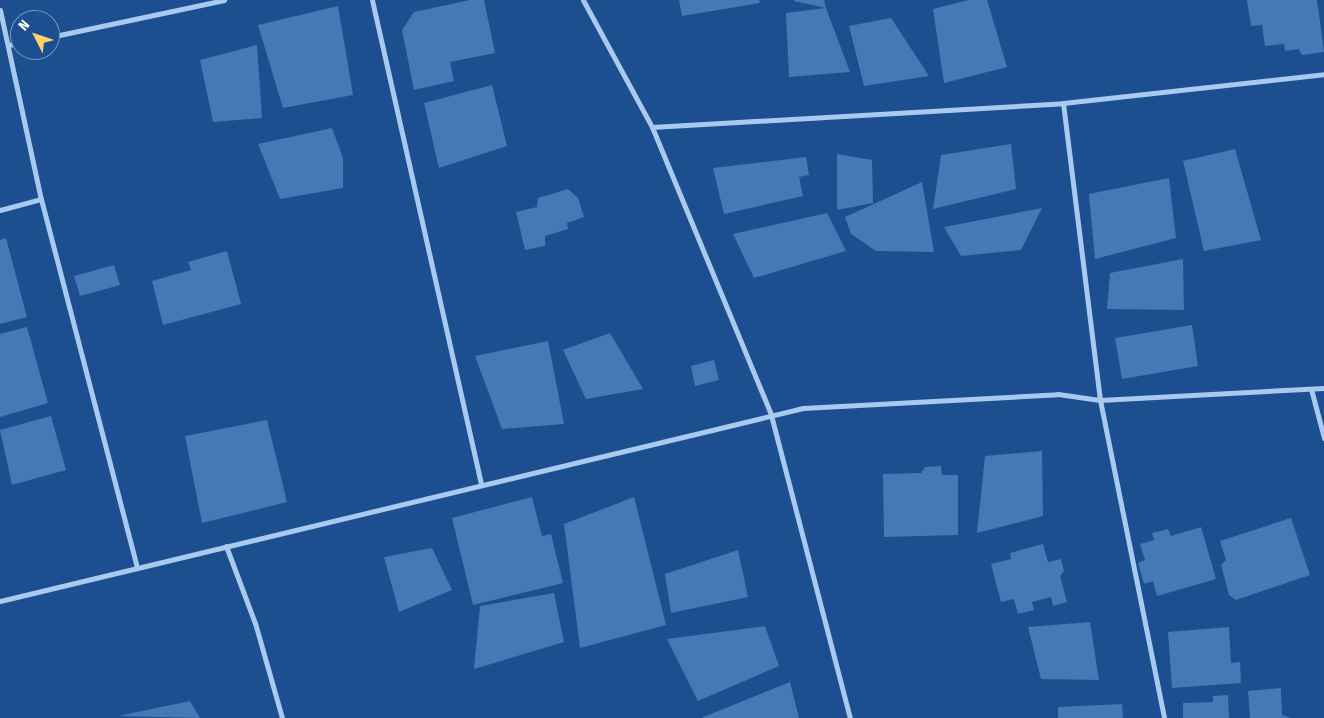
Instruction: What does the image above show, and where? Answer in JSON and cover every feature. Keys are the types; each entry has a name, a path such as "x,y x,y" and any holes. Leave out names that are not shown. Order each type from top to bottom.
{"street":[{"path":"60,34 224,0"},
{"path":"372,0 481,485"},
{"path":"583,0 652,127 771,416 850,718"},
{"path":"0,10 41,199 137,568"},
{"path":"652,127 1063,103 1324,74"},
{"path":"1063,103 1100,400 1164,718"},
{"path":"0,210 41,199"},
{"path":"0,601 803,408 1058,394 1100,400 1324,388"},
{"path":"1311,389 1324,438"},
{"path":"226,546 255,624 282,718"}],"building":[{"path":"470,0 484,0 495,53 450,62 454,81 414,90 402,30 414,12"},
{"path":"679,0 759,0 760,3 682,16"},
{"path":"824,0 826,8 794,1"},
{"path":"968,0 987,0 1007,67 944,83 933,9"},
{"path":"1247,0 1317,0 1324,52 1302,55 1299,49 1285,51 1284,44 1265,46 1262,25 1251,26"},
{"path":"338,6 353,95 283,108 258,25"},
{"path":"826,8 850,72 789,77 786,13"},
{"path":"891,18 929,76 864,86 849,26"},
{"path":"257,45 262,118 213,122 200,60"},
{"path":"492,85 507,146 439,168 424,103"},
{"path":"332,128 343,158 343,188 280,199 258,144"},
{"path":"1011,144 1016,189 933,209 941,155"},
{"path":"1235,149 1261,240 1204,251 1183,161"},
{"path":"837,154 872,160 873,203 837,210"},
{"path":"806,157 809,175 799,177 803,196 724,214 713,168"},
{"path":"1169,178 1176,238 1095,259 1089,194"},
{"path":"922,182 934,252 876,251 851,234 845,217"},
{"path":"568,189 578,198 584,217 567,223 568,229 545,236 545,246 525,250 516,212 537,207 538,198"},
{"path":"1042,208 1021,250 961,256 944,227"},
{"path":"827,213 846,251 754,278 733,234"},
{"path":"6,238 27,317 0,324 0,240"},
{"path":"227,251 241,304 163,325 152,281 191,270 188,262"},
{"path":"1183,259 1184,310 1107,309 1110,273"},
{"path":"114,265 120,285 80,296 74,276"},
{"path":"1192,325 1198,366 1122,379 1115,338"},
{"path":"27,327 48,403 0,417 0,334"},
{"path":"610,333 643,389 586,399 563,350"},
{"path":"548,341 564,424 502,429 475,356"},
{"path":"714,360 719,380 695,386 691,366"},
{"path":"51,416 66,470 12,485 0,430"},
{"path":"267,420 287,502 202,523 185,436"},
{"path":"1042,451 1043,516 977,533 985,456"},
{"path":"941,466 942,475 958,475 958,535 884,537 883,474 921,473 925,467"},
{"path":"532,497 542,536 551,534 563,583 473,605 452,518"},
{"path":"634,497 666,625 580,648 564,524"},
{"path":"1291,518 1310,575 1236,600 1229,595 1221,565 1226,560 1220,541"},
{"path":"1201,527 1216,579 1157,596 1153,581 1144,584 1138,563 1145,560 1140,544 1154,540 1152,533 1168,529 1171,536"},
{"path":"1043,544 1048,562 1061,559 1064,571 1060,576 1067,602 1053,606 1051,597 1032,602 1034,610 1018,614 1014,599 1001,602 991,564 1011,559 1010,553"},
{"path":"432,548 452,590 399,612 384,557"},
{"path":"738,550 748,597 671,613 665,574"},
{"path":"554,593 564,642 474,669 480,606"},
{"path":"1090,622 1099,680 1041,679 1028,627"},
{"path":"765,626 779,666 698,701 667,639"},
{"path":"1229,627 1231,663 1240,662 1241,683 1172,688 1168,632"},
{"path":"790,682 799,718 701,718"},
{"path":"1281,688 1282,715 1291,718 1250,718 1248,691"},
{"path":"1228,695 1229,718 1183,718 1183,703 1213,702 1213,696"},
{"path":"190,701 200,718 118,716"},
{"path":"1122,704 1123,718 1058,718 1058,707"}]}
